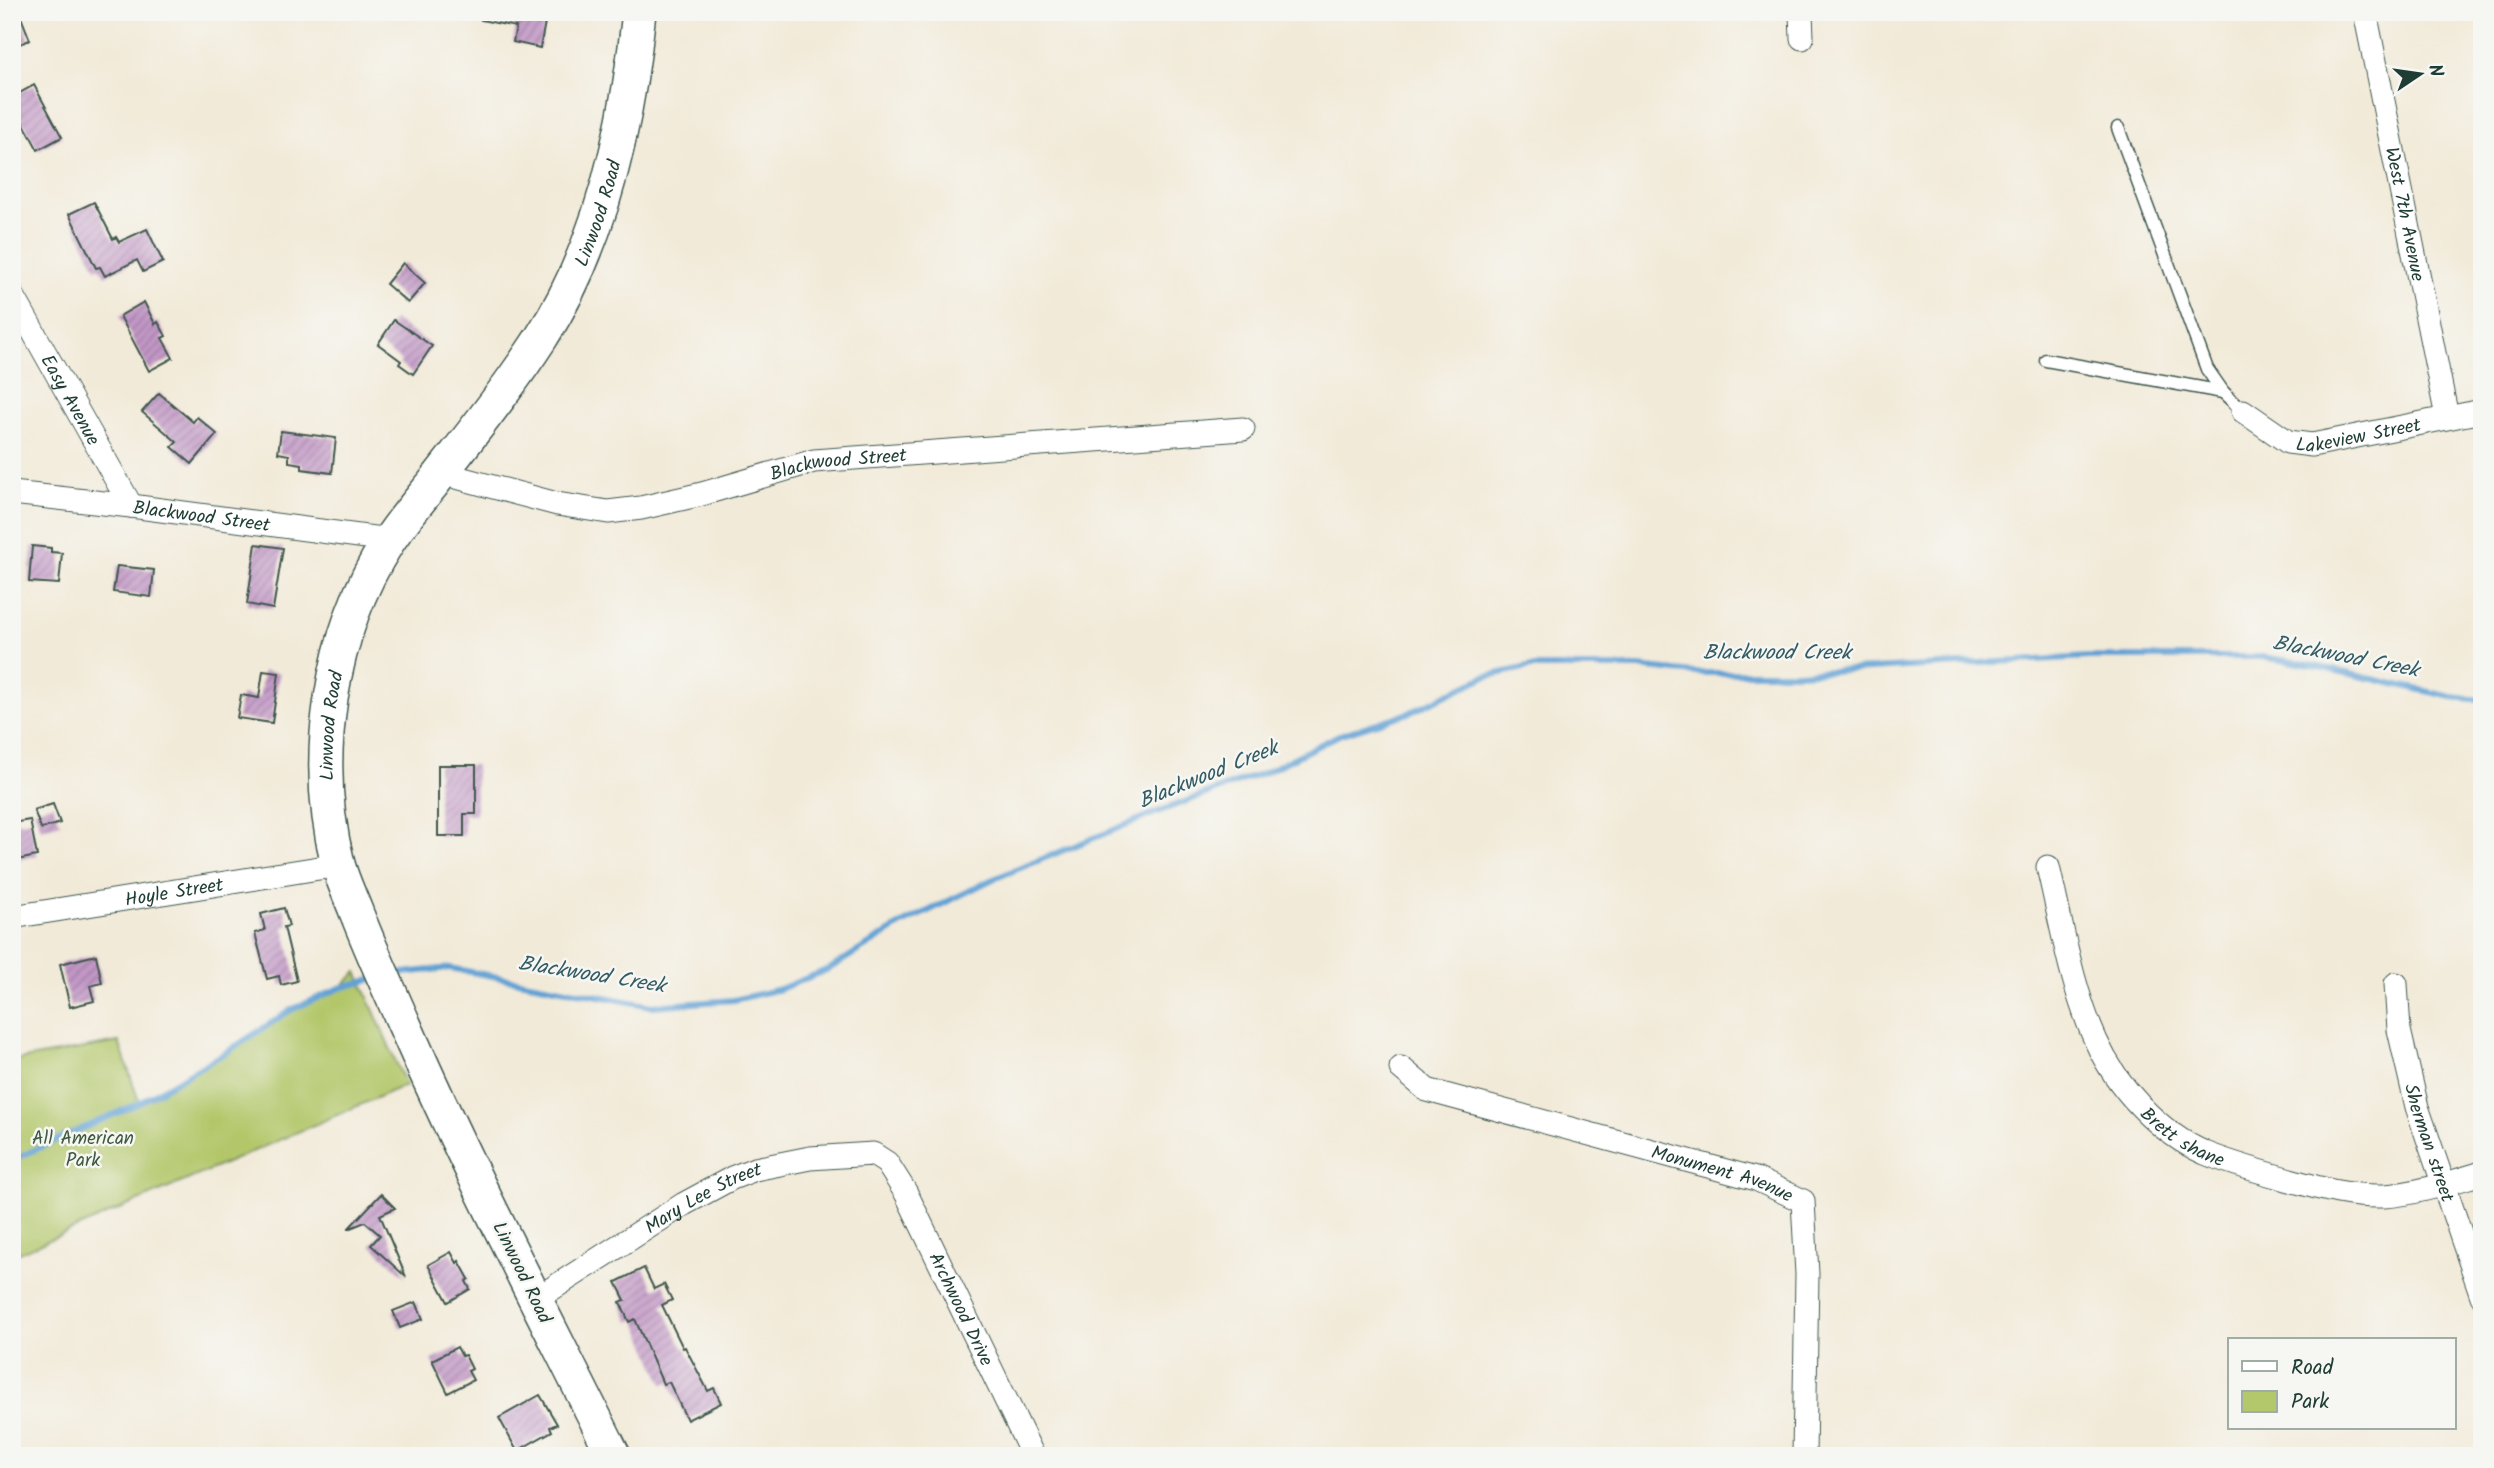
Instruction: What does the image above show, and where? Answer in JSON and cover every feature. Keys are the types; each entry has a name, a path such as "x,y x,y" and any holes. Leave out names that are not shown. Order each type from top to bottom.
{"main road":[{"name":"Linwood Road","path":"614,1456 426,1077 368,943 338,865 327,777 330,701 336,665 368,576 389,540 506,388 543,335 575,276 606,195 625,104 639,12"}],"street":[{"path":"1801,12 1802,38"},
{"name":"West 7th Avenue","path":"2365,12 2447,417"},
{"name":"Easy Avenue","path":"12,294 131,506"},
{"name":"Lakeview Street","path":"2243,411 2288,442 2312,446 2482,411"},
{"name":"Blackwood Street","path":"441,473 557,504 608,512 641,508 702,494 814,461 1243,429"},
{"name":"Blackwood Street","path":"12,493 389,540"},
{"name":"Hoyle Street","path":"12,917 338,865"},
{"name":"Brett shane","path":"2048,867 2078,993 2096,1042 2109,1066 2132,1096 2170,1133 2203,1152 2277,1177 2344,1195 2386,1196 2482,1173"},
{"name":"Sherman street","path":"2396,984 2402,1043 2417,1107 2482,1296"},
{"name":"Monument Avenue","path":"1401,1068 1427,1090 1756,1179 1803,1200 1807,1274 1804,1456"},
{"name":"Mary Lee Street","path":"536,1299 684,1204 755,1169 843,1154 873,1154 887,1163"},
{"name":"Archwood Drive","path":"887,1163 906,1193 1033,1456"}],"lane":[{"path":"2118,128 2207,369 2243,411"},
{"path":"2046,360 2224,392"}],"green space":[{"name":"All American Park","path":"357,972 406,1085 12,1256 12,1061 119,1042 139,1102 227,1052 291,1010 340,988"}],"building":[{"path":"12,12 19,12 30,40 12,47"},
{"path":"481,12 547,12 540,48 513,42 516,27 481,20"},
{"path":"34,85 62,137 38,150 12,102 12,97"},
{"path":"94,202 113,239 116,237 119,242 147,229 163,262 143,272 137,260 105,276 100,267 96,268 69,214"},
{"path":"403,263 425,283 408,303 386,284"},
{"path":"144,302 155,324 158,322 166,336 162,338 173,358 149,371 120,316"},
{"path":"394,320 432,346 413,374 378,344"},
{"path":"159,393 193,422 197,417 217,434 192,464 172,447 177,442 142,412"},
{"path":"281,431 336,438 332,473 302,469 302,464 289,462 289,455 278,453"},
{"path":"256,544 283,548 273,609 247,604"},
{"path":"32,546 51,548 51,552 62,553 59,584 29,582"},
{"path":"117,566 154,570 151,597 113,592"},
{"path":"263,671 279,673 272,723 237,718 241,695 259,698"},
{"path":"438,765 476,765 476,814 464,814 464,836 438,836"},
{"path":"53,804 60,823 41,829 34,810"},
{"path":"30,820 37,856 12,861 12,823"},
{"path":"284,908 289,926 284,927 297,981 281,985 279,976 267,979 255,933 265,930 261,914"},
{"path":"96,955 102,983 90,986 94,1001 70,1007 60,964"},
{"path":"381,1194 395,1208 380,1215 406,1277 371,1245 380,1235 365,1222 348,1229"},
{"path":"451,1252 469,1279 466,1281 470,1289 448,1302 428,1265"},
{"path":"644,1268 654,1289 664,1284 672,1300 662,1305 708,1391 714,1388 721,1403 687,1420 669,1382 663,1384 635,1319 629,1322 620,1302 625,1300 616,1282"},
{"path":"416,1302 423,1319 400,1328 393,1311"},
{"path":"457,1347 462,1356 465,1355 472,1369 468,1371 473,1380 448,1393 432,1360"},
{"path":"540,1395 557,1424 550,1427 552,1431 517,1451 499,1418"}],"waterway":[{"name":"Blackwood Creek","path":"393,974 450,968 652,1006 734,1000 780,989 829,969 902,924 991,880 1160,811 1266,772 1339,735 1409,713 1484,677 1528,667 1639,667 1694,673 1797,673 2089,657 2263,657 2452,697 2482,700"},
{"name":"Blackwood Creek","path":"12,1160 139,1103 227,1052 291,1010 340,988 373,979"}]}
